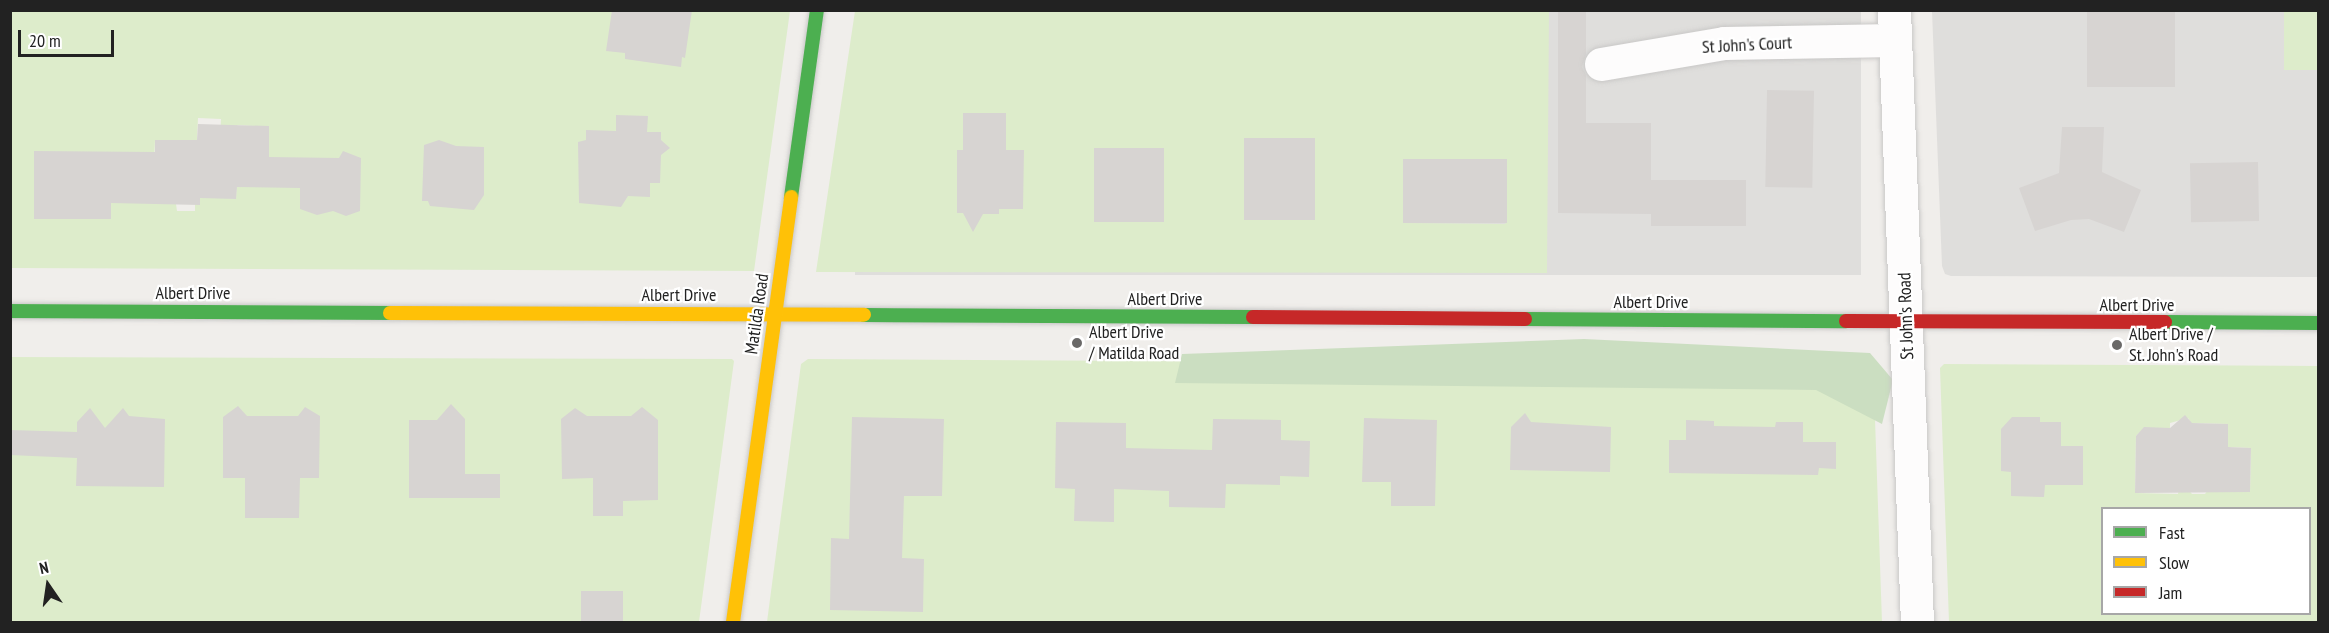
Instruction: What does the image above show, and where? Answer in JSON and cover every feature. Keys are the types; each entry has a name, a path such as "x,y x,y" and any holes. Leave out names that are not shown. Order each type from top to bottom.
{"street":[{"name":"Matilda Road","path":"733,622 817,10"},
{"name":"St John's Court","path":"1600,64 1724,43 1894,25"},
{"name":"St John's Road","path":"1894,25 1917,622"},
{"name":"Albert Drive","path":"10,311 2319,323"}],"shaded area":[{"path":"855,11 1861,11 1861,275 855,275"},
{"path":"1932,11 2318,11 2318,277 1951,276 1945,274 1942,266"}],"green space":[{"path":"11,11 790,11 754,271 11,268","holes":["198,118 221,119 220,141 238,125 269,127 269,159 237,174 236,199 200,195 200,204 195,204 195,211 177,211 176,204 154,163 155,140 197,140"]},
{"path":"855,11 1549,11 1547,273 816,272","holes":["1403,159 1506,224 1403,223"]},
{"path":"2284,11 2318,11 2318,70 2284,70"},
{"path":"1584,339 1870,353 1893,380 1882,424 1816,390 1175,383 1182,354"},
{"path":"10,357 732,359 734,361 699,622 11,622"},
{"path":"808,359 1319,362 1874,390 1882,622 767,622 801,364"},
{"path":"1944,364 2318,366 2318,622 1949,622 1940,368","holes":["2188,418 2191,423 2228,424 2228,447 2251,448 2250,492 2218,492 2213,483 2205,494 2192,494 2183,484 2179,484 2178,494 2135,493 2136,436 2142,430 2170,428 2170,423"]}],"building":[{"path":"612,10 692,10 685,58 682,57 681,67 625,59 625,53 606,51"},
{"path":"1558,10 1586,10 1586,54 1582,67 1586,75 1586,123 1651,123 1651,180 1746,180 1746,226 1651,226 1651,214 1558,213"},
{"path":"2087,10 2175,10 2175,87 2087,87"},
{"path":"1767,90 1814,91 1812,188 1765,187"},
{"path":"963,113 1006,113 1006,150 1024,150 1023,209 999,209 999,214 983,214 973,232 963,213 957,213 957,150 963,150"},
{"path":"616,115 648,116 647,132 661,132 661,140 670,148 661,155 660,183 650,183 650,197 628,196 621,207 579,203 578,142 586,140 586,130 616,131"},
{"path":"198,124 269,126 269,157 339,158 343,151 361,158 360,211 346,216 333,211 317,215 300,209 300,188 237,187 236,199 200,198 200,205 111,203 111,219 34,219 34,151 155,152 155,140 197,140"},
{"path":"2062,127 2104,127 2102,172 2141,190 2124,232 2089,219 2071,220 2035,231 2019,188 2059,173"},
{"path":"1244,138 1315,138 1315,220 1244,220"},
{"path":"439,140 456,146 484,147 484,195 474,210 430,206 428,201 422,201 424,145"},
{"path":"1094,148 1164,148 1164,222 1094,222"},
{"path":"1403,159 1507,159 1507,223 1403,223"},
{"path":"2258,162 2259,221 2191,222 2190,163"},
{"path":"451,404 465,419 465,474 500,474 500,498 409,498 409,420 437,420"},
{"path":"238,406 247,416 298,416 305,407 320,416 319,478 300,478 299,518 245,518 245,478 223,478 223,417"},
{"path":"642,407 658,420 658,500 623,501 623,516 593,516 593,478 562,479 561,419 575,408 587,416 631,416"},
{"path":"90,408 105,428 123,408 129,416 165,419 164,487 76,486 77,458 10,455 10,430 77,432 77,422"},
{"path":"1525,413 1531,422 1611,427 1610,472 1510,470 1511,427"},
{"path":"2185,415 2192,423 2228,424 2228,447 2251,448 2250,492 2135,493 2136,436 2144,427 2170,428"},
{"path":"852,417 944,419 942,496 904,496 902,558 924,559 923,612 830,610 831,538 849,539"},
{"path":"2012,417 2040,417 2040,422 2061,422 2061,446 2083,446 2083,485 2045,485 2044,497 2011,496 2011,472 2001,471 2001,429"},
{"path":"1364,418 1437,420 1435,506 1391,506 1391,482 1362,482"},
{"path":"1213,419 1281,420 1281,440 1310,441 1309,477 1280,476 1280,485 1226,484 1225,508 1169,507 1169,491 1114,489 1114,522 1074,521 1075,489 1055,488 1056,422 1126,423 1126,448 1212,450"},
{"path":"1686,420 1714,421 1714,426 1775,427 1776,422 1803,422 1803,442 1836,442 1836,469 1819,468 1818,475 1669,473 1669,440 1686,440"},
{"path":"581,591 623,591 623,622 581,622"}],"traffic: fast":[{"path":"791,197 817,10"},
{"path":"10,311 390,313"},
{"path":"864,315 1253,317"},
{"path":"1525,319 1846,321"},
{"path":"2165,322 2318,323"}],"traffic: slow":[{"path":"733,622 791,197"},
{"path":"390,313 864,315"}],"traffic: jam":[{"path":"1253,317 1525,319"},
{"path":"1846,321 2165,322"}],"place":[{"name":"Albert Drive / Matilda Road","path":"1077,343"},
{"name":"Albert Drive / St. John's Road","path":"2117,345"}]}
